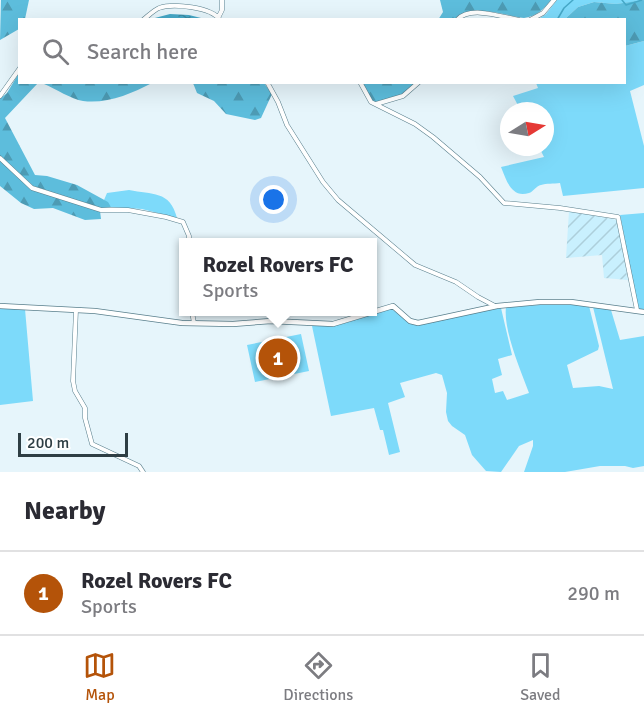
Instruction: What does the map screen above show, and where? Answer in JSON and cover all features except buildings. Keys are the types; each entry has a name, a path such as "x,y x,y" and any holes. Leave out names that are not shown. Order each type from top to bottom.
{"main road":[{"path":"377,311 393,306 414,323 497,306 560,301 644,312"},
{"path":"0,306 76,310 148,320 194,323 233,324 271,321 333,324 360,316"}],"street":[{"path":"146,18 158,8 182,5 215,14 220,18 222,0"},
{"path":"534,18 543,13 554,0"},
{"path":"459,18 463,14 476,12 508,18"},
{"path":"0,96 18,71"},
{"path":"268,84 287,125 323,182 338,200 416,265 456,282 478,297 497,306"},
{"path":"361,84 371,102 415,124 433,136 480,177 504,203 560,208 618,217 637,310"},
{"path":"375,104 403,96 417,84"},
{"path":"0,158 32,188 101,210 128,210 183,222 189,238"},
{"path":"76,310 73,381 75,391 85,408 85,418 92,444 139,466 143,472"},
{"path":"193,316 194,323"}],"shaded area":[{"path":"557,0 640,0 616,4 594,2 578,7 566,18 540,18"},
{"path":"644,41 644,85 630,91 644,146 644,188 563,196 560,183 543,184 523,194 510,187 501,167 544,156 554,156 554,102 516,102 513,96 538,88 536,84 626,84 626,46"},
{"path":"129,190 165,198 174,209 177,218 142,209 111,207 104,200 107,193"},
{"path":"569,211 617,220 628,280 604,278 602,255 566,258"},
{"path":"644,213 644,310 638,309 620,215"},
{"path":"572,303 589,306 599,346 598,350 567,365 573,388 599,386 613,389 593,307 611,310 620,340 644,336 644,466 633,468 600,466 565,472 524,472 533,440 519,446 501,472 486,471 472,455 465,435 448,421 447,393 442,375 436,373 400,383 405,397 388,403 400,452 389,455 383,430 380,430 374,408 331,416 312,326 342,324 367,316 377,316 377,313 389,309 396,311 414,324 501,308 512,355 498,359 502,375 492,379 495,393 503,391 507,400 529,393 510,339 506,307"},
{"path":"0,307 25,309 33,401 0,405"},
{"path":"301,334 309,371 255,382 247,345"}],"green space":[{"path":"1,0 29,0 25,18 18,18 18,30 0,40"},
{"path":"440,0 551,0 533,16 524,18 478,11 462,14 456,18 439,18 443,12"},
{"path":"644,0 644,41 626,46 626,18 566,18 578,7 594,2 616,4"},
{"path":"18,75 18,84 37,84 5,118 35,175 47,176 77,185 108,202 111,207 101,208 33,186 0,156 0,99 7,93"},
{"path":"44,84 150,84 119,97 101,101 83,101"},
{"path":"193,84 265,84 272,94 261,118 255,120 226,114 214,101 197,93"},
{"path":"362,84 415,84 401,95 372,101"},
{"path":"0,160 32,189 100,211 101,219 85,220 53,208 34,209 21,203 0,186"}],"water":[{"path":"170,14 201,18 155,18"}],"waterway":[{"path":"558,18 564,8 573,0"},
{"path":"622,0 626,5 642,0"}],"place":[{"name":"Rozel Rovers FC","path":"278,358"}]}
